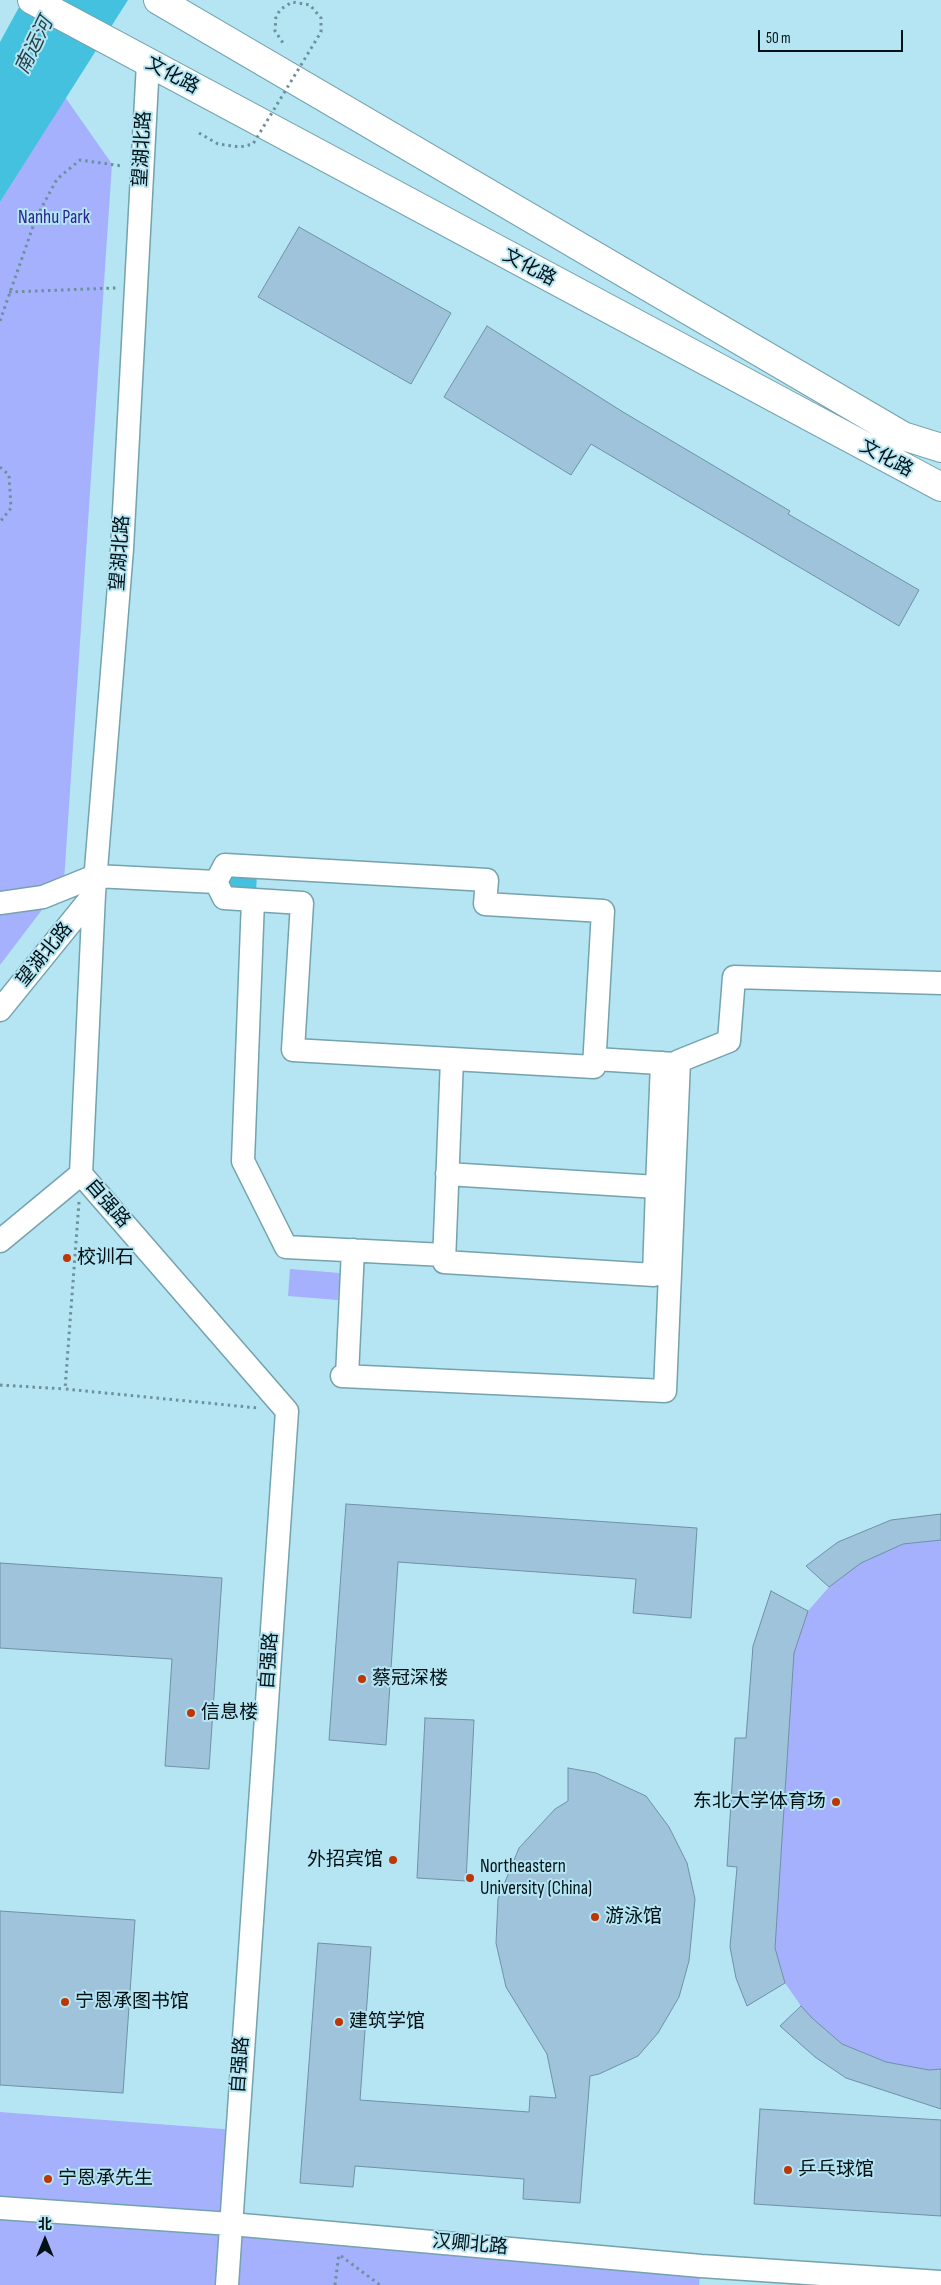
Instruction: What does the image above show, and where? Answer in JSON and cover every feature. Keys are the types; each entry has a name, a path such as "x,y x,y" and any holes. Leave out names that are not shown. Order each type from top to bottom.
{"main road":[{"name":"文化路","path":"32,0 941,487"},
{"name":"文化路","path":"159,0 903,436 941,448"}],"street":[{"name":"望湖北路","path":"0,1010 94,885 122,549 148,63"},
{"path":"216,882 225,866 487,880 485,904 603,911 594,1067 293,1050 305,871"},
{"path":"0,903 43,897 94,885 216,882"},
{"path":"216,882 224,898 302,903"},
{"path":"0,1241 81,1174 94,885"},
{"path":"253,900 244,1161 286,1247 444,1255"},
{"path":"595,1059 671,1064 729,1041 734,977 941,983"},
{"path":"452,1059 444,1262 654,1275 657,1187 671,1064"},
{"path":"353,1250 344,1376 665,1391 671,1064"},
{"name":"自强路","path":"81,1174 287,1411 227,2285"},
{"path":"447,1174 657,1187"},
{"name":"汉卿北路","path":"0,2208 232,2224 340,2244 700,2276 941,2282"}],"path":[{"path":"199,133 218,144 240,147 253,144 322,32 321,18 310,5 292,2 281,8 276,16 275,31 285,46"},
{"path":"0,321 36,218 57,179 80,160 142,170"},
{"path":"9,292 104,287 136,290"},
{"path":"0,467 9,475 11,508 0,522"},
{"path":"65,1389 81,1174"},
{"path":"0,1385 65,1389 287,1411"},
{"path":"335,2285 340,2244"},
{"path":"340,2244 380,2285"}],"green space":[{"name":"Nanhu Park","path":"65,97 112,164 64,881 0,965 0,202"},
{"path":"290,1269 340,1273 338,1300 288,1296"},
{"name":"东北大学体育场","path":"941,1514 941,2097 896,2094 847,2078 815,2057 780,2026 801,2006 785,1983 747,2006 736,1978 730,1947 737,1867 727,1866 735,1738 746,1738 753,1646 771,1591 808,1611 829,1587 806,1566 838,1542"},
{"path":"0,2112 236,2130 231,2224 701,2266 699,2285 0,2285"}],"water":[{"name":"南运河","path":"23,0 128,0 0,202 0,42"},
{"path":"226,873 257,874 256,891 230,894"}],"building":[{"path":"299,227 451,313 411,384 258,297"},
{"path":"487,326 623,412 790,511 788,514 919,590 899,626 591,444 571,475 444,397"},
{"name":"蔡冠深楼","path":"346,1504 697,1528 691,1618 633,1613 636,1579 398,1562 386,1745 329,1740"},
{"path":"941,1514 941,1540 903,1544 861,1563 829,1587 806,1566 838,1542 891,1520"},
{"name":"信息楼","path":"0,1563 222,1578 209,1769 165,1766 172,1659 0,1648"},
{"path":"771,1591 808,1611 794,1653 775,1948 785,1983 747,2006 736,1978 730,1947 737,1867 727,1866 735,1738 746,1738 753,1646"},
{"path":"425,1718 474,1720 466,1881 417,1878"},
{"path":"568,1768 596,1773 646,1796 669,1827 687,1863 695,1899 689,1961 679,1997 658,2033 638,2056 599,2074 590,2076 580,2203 523,2199 524,2179 355,2166 353,2187 300,2183 318,1943 371,1947 360,2100 529,2112 530,2096 556,2098 547,2054 506,1987 496,1943 498,1899 519,1848 555,1809 568,1801"},
{"name":"宁恩承图书馆","path":"0,1911 135,1920 123,2093 0,2085"},
{"path":"801,2006 842,2044 886,2062 929,2070 941,2069 941,2109 846,2078 815,2057 780,2026"},
{"path":"760,2109 941,2120 941,2216 754,2204"}],"place":[{"name":"校训石","path":"67,1258"},
{"name":"蔡冠深楼","path":"362,1679"},
{"name":"信息楼","path":"191,1713"},
{"name":"东北大学体育场","path":"836,1802"},
{"name":"外招宾馆","path":"393,1860"},
{"name":"Northeastern University (China)","path":"470,1878"},
{"name":"游泳馆","path":"595,1917"},
{"name":"宁恩承图书馆","path":"65,2002"},
{"name":"建筑学馆","path":"339,2022"},
{"name":"乒乓球馆","path":"788,2170"},
{"name":"宁恩承先生","path":"48,2179"}]}
